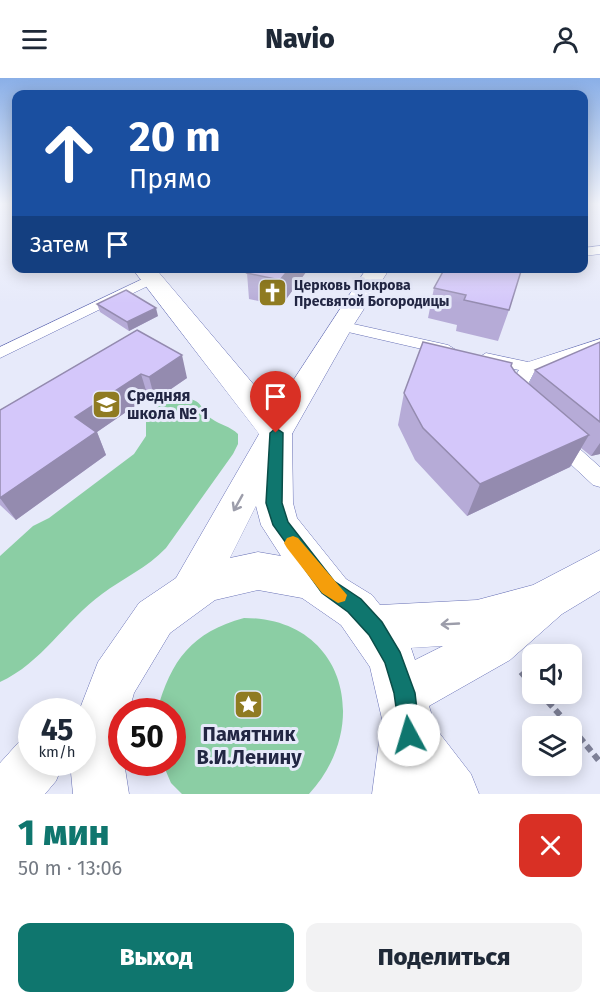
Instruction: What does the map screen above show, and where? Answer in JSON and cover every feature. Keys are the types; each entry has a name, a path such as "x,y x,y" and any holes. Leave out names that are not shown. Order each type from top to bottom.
{"main road":[{"path":"192,589 276,433 340,326 376,273"},
{"path":"147,274 276,433 274,503 280,525 328,587"},
{"path":"407,714 547,600 600,569"},
{"path":"90,698 125,656 146,626 171,603 192,589 235,574 259,571 294,574 328,587 354,606 375,628 393,659 407,714 451,794"},
{"path":"375,628 477,622 547,600"},
{"path":"101,794 97,751 104,704 125,656"},
{"path":"400,794 406,768 407,714"},
{"path":"10,794 25,776"}],"lane":[{"path":"0,353 147,274"},
{"path":"340,326 529,367 600,345"},
{"path":"527,412 510,398 529,367"},
{"path":"543,427 600,479"}],"path":[{"path":"550,704 561,716"},
{"path":"582,740 600,762"}],"green space":[{"path":"182,398 199,403 212,419 238,434 238,444 233,454 166,548 151,561 102,594 76,616 41,653 15,674 0,682 0,556 33,526 49,518 134,454 146,436 146,419 161,404"},
{"path":"244,618 279,623 306,636 326,656 338,680 343,708 340,738 328,767 309,794 182,794 171,783 168,776 186,776 186,698 161,698 163,693 169,677 186,651 210,631"}],"building":[{"path":"247,273 286,273 280,280"},
{"path":"442,273 520,273 509,310 464,300 466,295 434,288"},
{"path":"126,290 156,308 127,322 97,304"},
{"path":"137,330 182,355 149,377 141,374 75,417 96,432 0,498 0,410"},
{"path":"423,342 512,363 511,366 515,372 589,435 480,484 423,428 404,393"},
{"path":"600,342 600,422 535,370"}],"slow traffic":[{"path":"293,543 328,587 338,595"}],"place":[{"name":"Церковь Покрова Пресвятой Богородицы","path":"273,293"},
{"name":"Средняя школа № 1","path":"106,404"},
{"name":"Памятник В.И.Ленину","path":"249,704"}],"route":[{"path":"276,433 274,503 280,525 328,587 354,606 375,628 393,659 404,693 409,735"}]}
